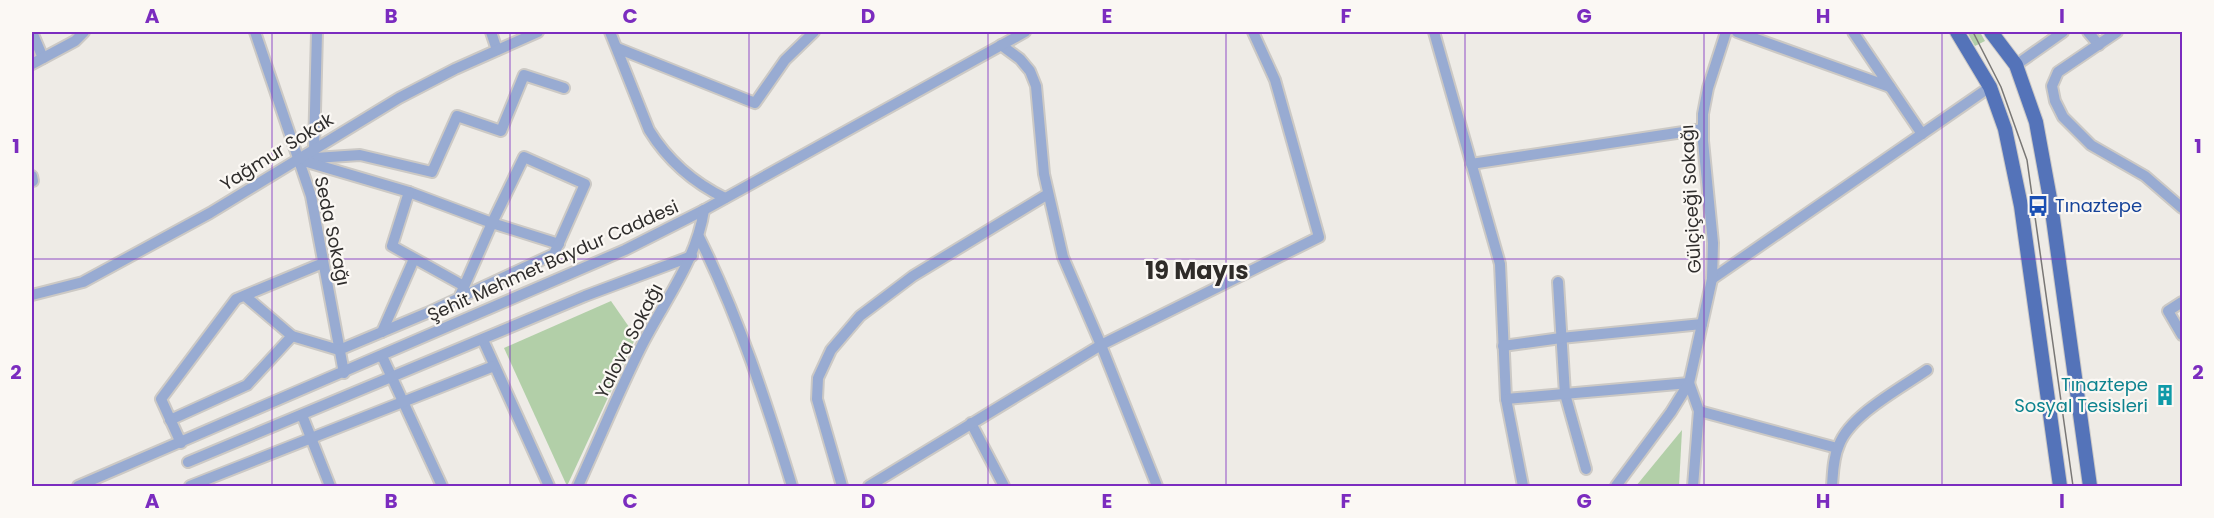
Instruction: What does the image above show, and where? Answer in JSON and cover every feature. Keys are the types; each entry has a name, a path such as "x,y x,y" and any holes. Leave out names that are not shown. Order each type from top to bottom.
{"main road":[{"path":"1958,32 1990,87 2005,129 2022,206 2060,486"},
{"path":"1992,32 2016,65 2036,122 2051,204 2090,486"}],"street":[{"path":"32,32 43,58"},
{"path":"32,64 75,41 84,32"},
{"name":"Seda Sokağı","path":"255,32 311,196 344,373"},
{"path":"314,150 317,32"},
{"path":"491,32 497,50"},
{"name":"Yağmur Sokak","path":"32,296 83,282 210,213 399,98 455,69 537,32"},
{"path":"610,32 648,130 659,146 690,177 725,198"},
{"path":"617,48 755,103 785,60 814,32"},
{"name":"Şehit Mehmet Baydur Caddesi","path":"78,486 625,250 704,210 1025,32"},
{"path":"869,486 1101,345 1319,237 1275,80 1253,32"},
{"path":"1434,32 1500,264 1506,399 1523,486"},
{"name":"Gülçiçeği Sokağı","path":"1616,486 1671,412 1689,383 1712,279 1712,218 1702,129 1708,88 1726,32"},
{"path":"1737,32 1890,87"},
{"path":"1853,32 1922,134"},
{"path":"2016,65 2063,32"},
{"path":"2088,32 2099,45"},
{"path":"2117,32 2058,72 2054,79 2052,94 2063,117 2091,145 2145,176 2182,208"},
{"path":"1001,45 1020,59 1030,71 1036,86 1048,194 1063,257 1157,486"},
{"path":"298,160 360,155 432,172 457,116 501,131 524,75 564,88"},
{"path":"1712,279 1990,87"},
{"path":"1471,164 1702,129"},
{"path":"245,296 292,336 339,350 459,298 554,254 585,184 524,157 459,298"},
{"path":"298,160 409,192 492,223 559,244"},
{"path":"409,192 392,246 464,286"},
{"path":"842,486 817,399 818,378 831,351 860,316 914,276 1048,194"},
{"name":"Yalova Sokağı","path":"578,486 641,347 692,256 699,237 704,210"},
{"path":"699,237 748,351 792,486"},
{"path":"188,462 585,296 692,256"},
{"path":"382,332 414,259"},
{"path":"181,443 161,399 236,299 323,263"},
{"path":"1558,282 1565,394 1586,469"},
{"path":"2182,302 2168,311 2182,335"},
{"path":"1503,346 1702,324"},
{"path":"170,420 247,385 292,336"},
{"path":"483,340 549,486"},
{"path":"382,356 442,486"},
{"path":"190,486 494,366"},
{"path":"1832,486 1837,448 1844,433 1857,419 1928,370"},
{"path":"1506,399 1689,383 1698,411 1693,486"},
{"path":"1698,411 1837,448"},
{"path":"302,415 330,486"},
{"path":"971,423 1004,486"}],"green space":[{"path":"1967,32 1980,32 1985,41 1975,46"},
{"path":"611,301 636,337 567,486 504,348"},
{"path":"1682,430 1679,486 1636,486"}],"tram line":[{"path":"1973,32 2001,87 2027,160 2073,486"}],"place":[{"name":"Tınaztepe","path":"2038,206"},
{"name":"Tınaztepe Sosyal Tesisleri","path":"2165,395"}],"district":[{"name":"19 Mayıs","path":"1197,271"}]}
